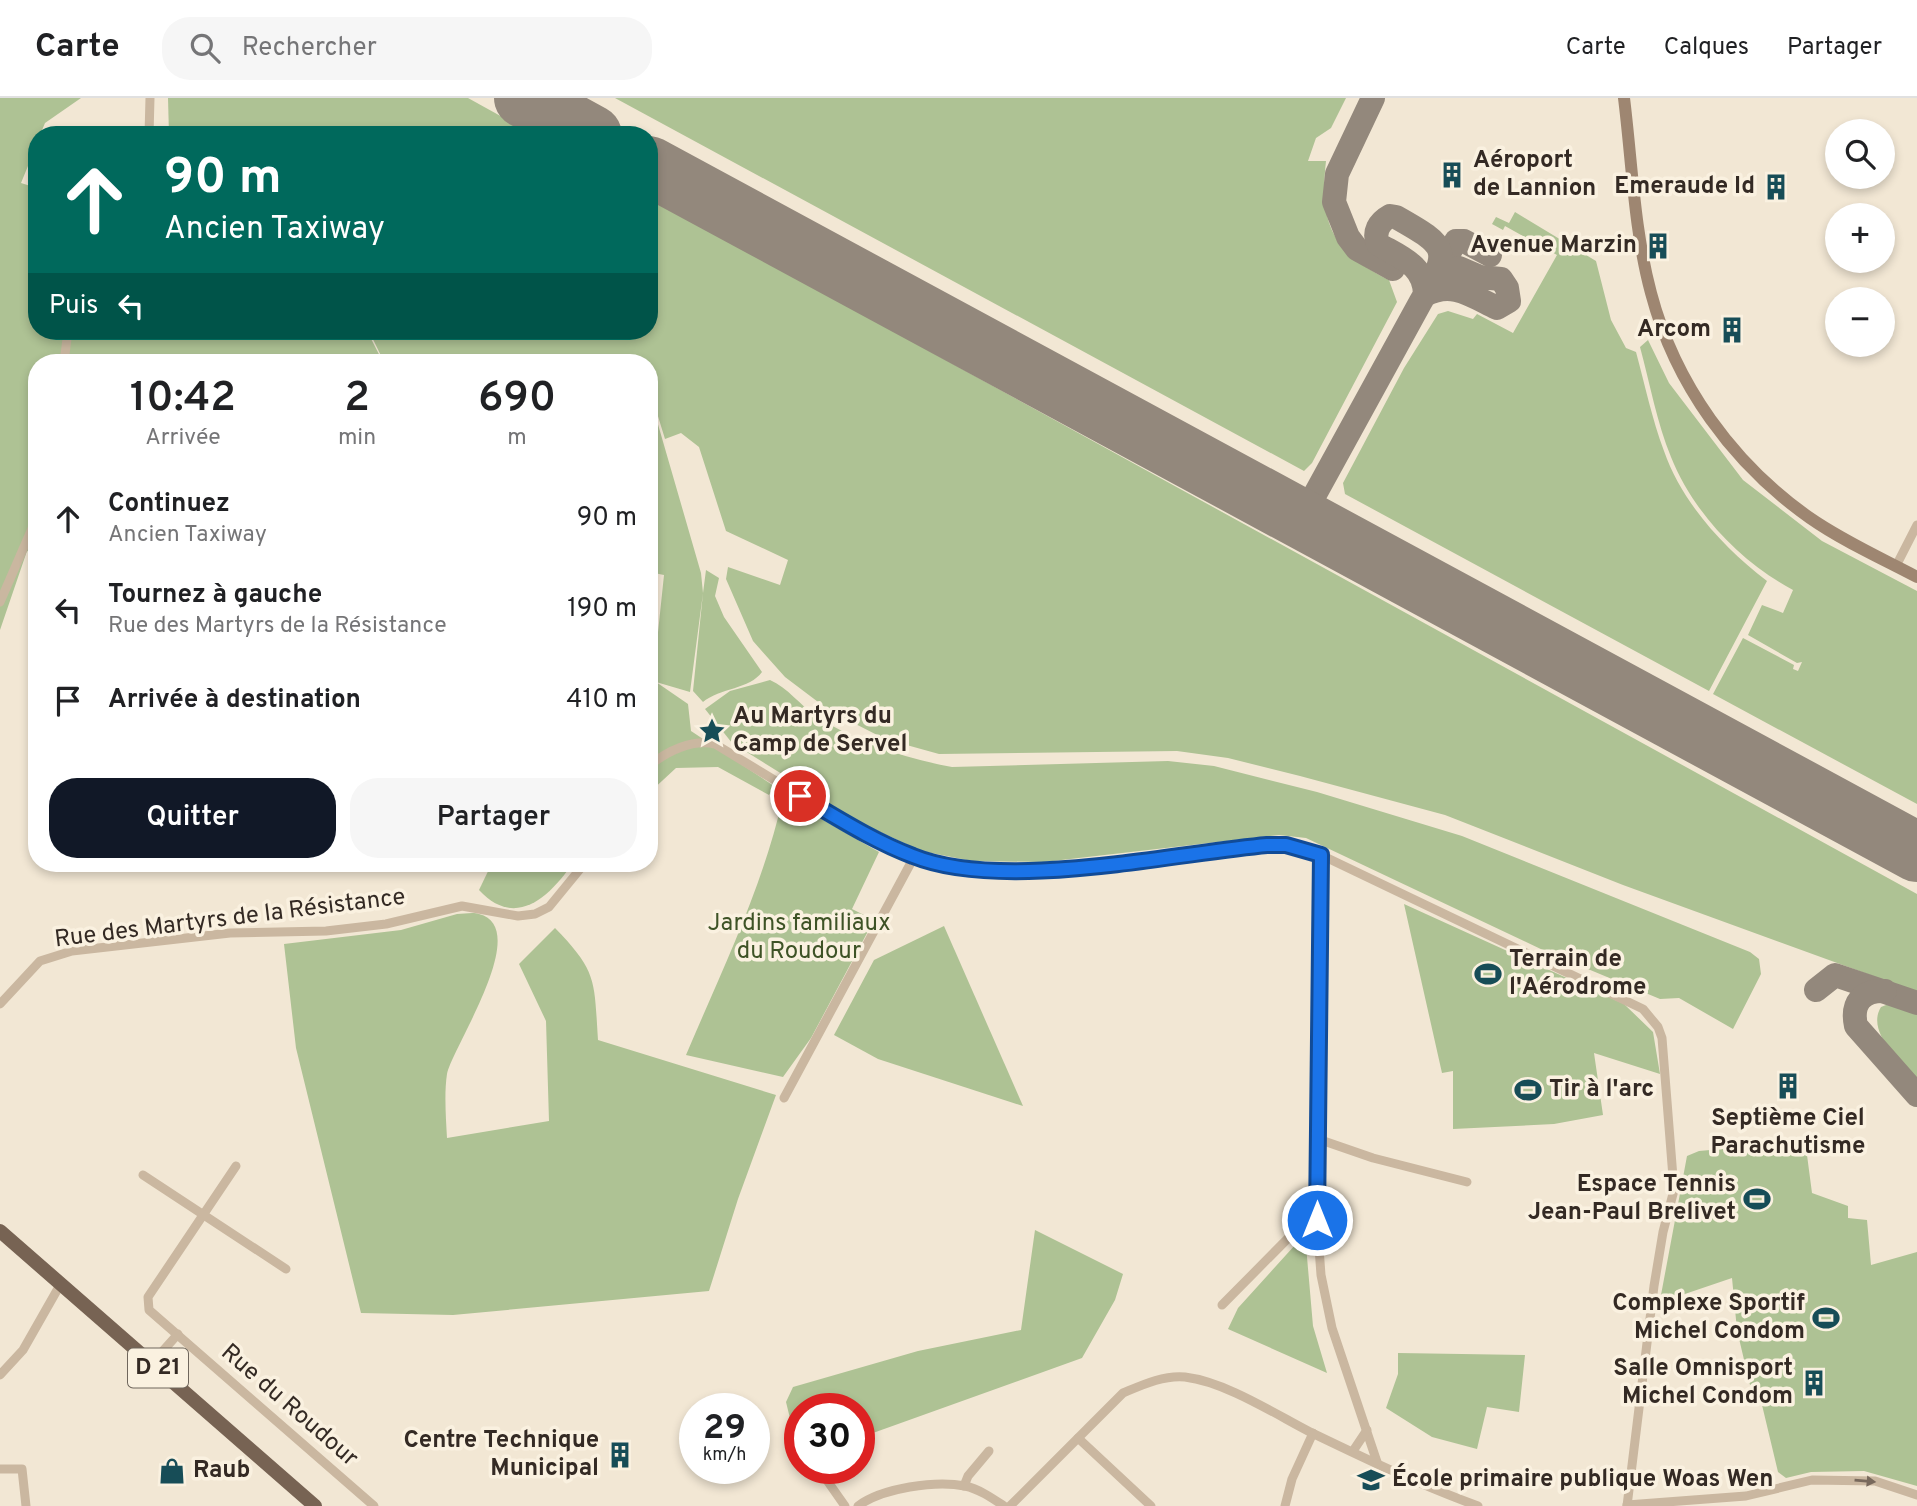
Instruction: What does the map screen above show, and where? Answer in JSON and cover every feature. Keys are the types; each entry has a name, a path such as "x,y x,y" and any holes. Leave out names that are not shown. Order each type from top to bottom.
{"main road":[{"path":"1624,98 1650,290 1670,346 1693,394 1720,433 1766,483 1812,519 1917,577"},
{"name":"D 21","path":"0,1231 315,1506"}],"street":[{"path":"149,126 150,98"},
{"path":"1896,566 1917,525"},
{"path":"0,601 28,537"},
{"path":"658,761 684,745 701,741 715,744 842,821 914,857 992,871 1105,864 1286,845 1321,855 1489,937 1634,1003 1651,1016 1662,1038 1674,1190 1663,1232 1654,1286 1627,1505 1746,1496 1811,1481 1875,1481 1917,1495"},
{"path":"1321,855 1317,1209 1321,1275 1332,1328 1377,1462"},
{"path":"784,1098 914,857"},
{"name":"Rue des Martyrs de la Résistance","path":"0,1004 40,961 72,951 230,933 326,931 386,924 462,906 518,916 535,914 549,907 577,872"},
{"path":"1318,1139 1373,1158 1466,1182"},
{"name":"Rue du Roudour","path":"236,1166 148,1297 149,1310 374,1506"},
{"path":"143,1175 286,1269"},
{"path":"1223,1305 1317,1209"},
{"path":"0,1375 23,1350 60,1285"},
{"path":"152,1363 178,1334"},
{"path":"1010,1506 1124,1394 1170,1377 1201,1381 1240,1396 1313,1433 1478,1506"},
{"path":"1353,1451 1367,1430"},
{"path":"1285,1506 1292,1479 1313,1433"},
{"path":"1078,1438 1151,1506"},
{"path":"964,1486 968,1476 989,1451"},
{"path":"0,1469 22,1469 26,1506"},
{"path":"830,1484 845,1506"},
{"path":"858,1506 869,1498 915,1486 964,1486 985,1494 1004,1506"}],"green space":[{"path":"0,98 81,98 44,126 28,126 28,166 21,183 28,185 28,340 372,340 379,354 28,354 28,552 0,630"},
{"path":"168,98 468,98 519,126 169,126"},
{"path":"615,98 1346,98 1331,128 1316,138 1308,161 1326,161 1325,202 1333,233 1354,258 1389,280 1397,302 1312,463 1304,471"},
{"path":"658,202 1917,894 1917,992 1623,885 1445,815 1228,758 1177,751 939,754 885,739 830,711 785,677 753,641 726,579 728,567 780,585 788,560 726,531 699,447 681,433 665,439 658,416 658,354 380,354 373,340 658,340"},
{"path":"1515,212 1596,261 1611,320 1626,348 1636,352 1660,439 1682,489 1720,539 1767,581 1709,691 1345,494 1343,483 1404,368 1438,314 1448,311 1473,319 1477,314 1513,333 1557,255 1505,226 1503,230 1492,224 1496,217 1509,223"},
{"path":"1648,340 1669,383 1743,480 1822,541 1917,591 1917,804 1713,694 1743,638 1794,665 1793,669 1798,671 1802,662 1797,663 1748,635 1762,605 1783,613 1793,590 1738,551 1692,498 1671,457 1662,431 1640,347"},
{"path":"658,424 701,573 703,593 690,692 658,683 658,632 664,575 658,574"},
{"path":"706,570 719,578 715,596 724,617 762,672 750,682 703,702 693,691"},
{"path":"770,680 816,716 848,734 899,754 952,767 1168,761 1214,766 1317,792 1462,836 1750,952 1759,959 1761,974 1733,1029 1679,998 1660,999 1547,952 1306,838 1279,835 1044,862 972,861 921,851 861,823 732,743 705,709 730,691"},
{"path":"658,683 688,704 691,731 774,786 769,795 718,767 676,768 658,785"},
{"name":"Jardins familiaux du Roudour","path":"783,797 879,852 852,909 874,920 811,1038 783,1077 686,1055 753,896"},
{"path":"488,872 566,872 543,897 519,908 493,902 479,890"},
{"path":"1404,904 1624,1004 1653,1032 1660,1074 1594,1053 1603,1115 1554,1124 1453,1129 1453,1071 1442,1073"},
{"path":"457,914 479,914 493,924 498,941 485,989 447,1074 447,1138 549,1121 546,1021 519,964 555,928 579,956 591,978 598,1040 776,1095 738,1199 709,1291 453,1315 361,1313 296,1048 284,944 401,930"},
{"path":"944,926 1023,1106 878,1059 834,1035 874,960"},
{"path":"1891,1003 1917,1012 1917,1078 1881,1036 1878,1016 1881,1007"},
{"name":"Complexe Sportif Michel Condom","path":"1801,1142 1809,1150 1807,1155 1812,1193 1848,1206 1848,1218 1867,1220 1871,1265 1917,1252 1917,1486 1864,1471 1811,1472 1786,1478 1778,1472 1757,1384 1750,1385 1737,1330 1732,1278 1676,1297 1661,1295 1687,1156 1699,1151"},
{"path":"1035,1230 1123,1274 1115,1300 1082,1358 875,1432 875,1393 790,1393 793,1387 918,1351 1021,1330"},
{"path":"1305,1234 1313,1326 1327,1373 1228,1329 1238,1308"},
{"path":"1398,1353 1525,1355 1519,1412 1487,1407 1477,1449 1432,1437 1386,1408 1398,1374"}],"taxiway":[{"path":"1373,98 1337,174 1334,202 1348,237 1357,249 1393,269"},
{"path":"1276,506 1297,508 1313,498 1420,303 1430,285 1437,271 1440,251 1435,243 1396,217 1390,216 1383,221 1377,231 1378,244 1416,269 1421,276 1424,285 1425,295 1453,289 1497,308 1509,301 1507,288 1501,279 1480,277 1459,268 1437,274"},
{"path":"1439,270 1456,241 1464,241 1490,255"},
{"path":"1313,498 1313,518 1324,532"},
{"path":"1816,990 1835,975 1917,1003"},
{"path":"1885,991 1870,993 1860,1000 1855,1011 1856,1026 1917,1095"}],"runway":[{"path":"524,98 575,126"},
{"path":"658,171 1917,852"}],"place":[{"name":"Aéroport de Lannion","path":"1452,175"},
{"name":"Emeraude Id","path":"1776,187"},
{"name":"Avenue Marzin","path":"1658,246"},
{"name":"Arcom","path":"1732,330"},
{"name":"Au Martyrs du Camp de Servel","path":"712,731"},
{"name":"Terrain de l'Aérodrome","path":"1488,974"},
{"name":"Septième Ciel Parachutisme","path":"1788,1086"},
{"name":"Tir à l'arc","path":"1528,1090"},
{"name":"Espace Tennis Jean-Paul Brelivet","path":"1757,1199"},
{"name":"Complexe Sportif Michel Condom","path":"1826,1318"},
{"name":"Salle Omnisport Michel Condom","path":"1814,1383"},
{"name":"Centre Technique Municipal","path":"620,1455"},
{"name":"Raub","path":"172,1471"},
{"name":"École primaire publique Woas Wen","path":"1371,1480"}],"route":[{"path":"800,796 842,821 914,857 992,871 1119,863 1199,851 1267,845 1286,845 1321,855 1317,1220"}]}
